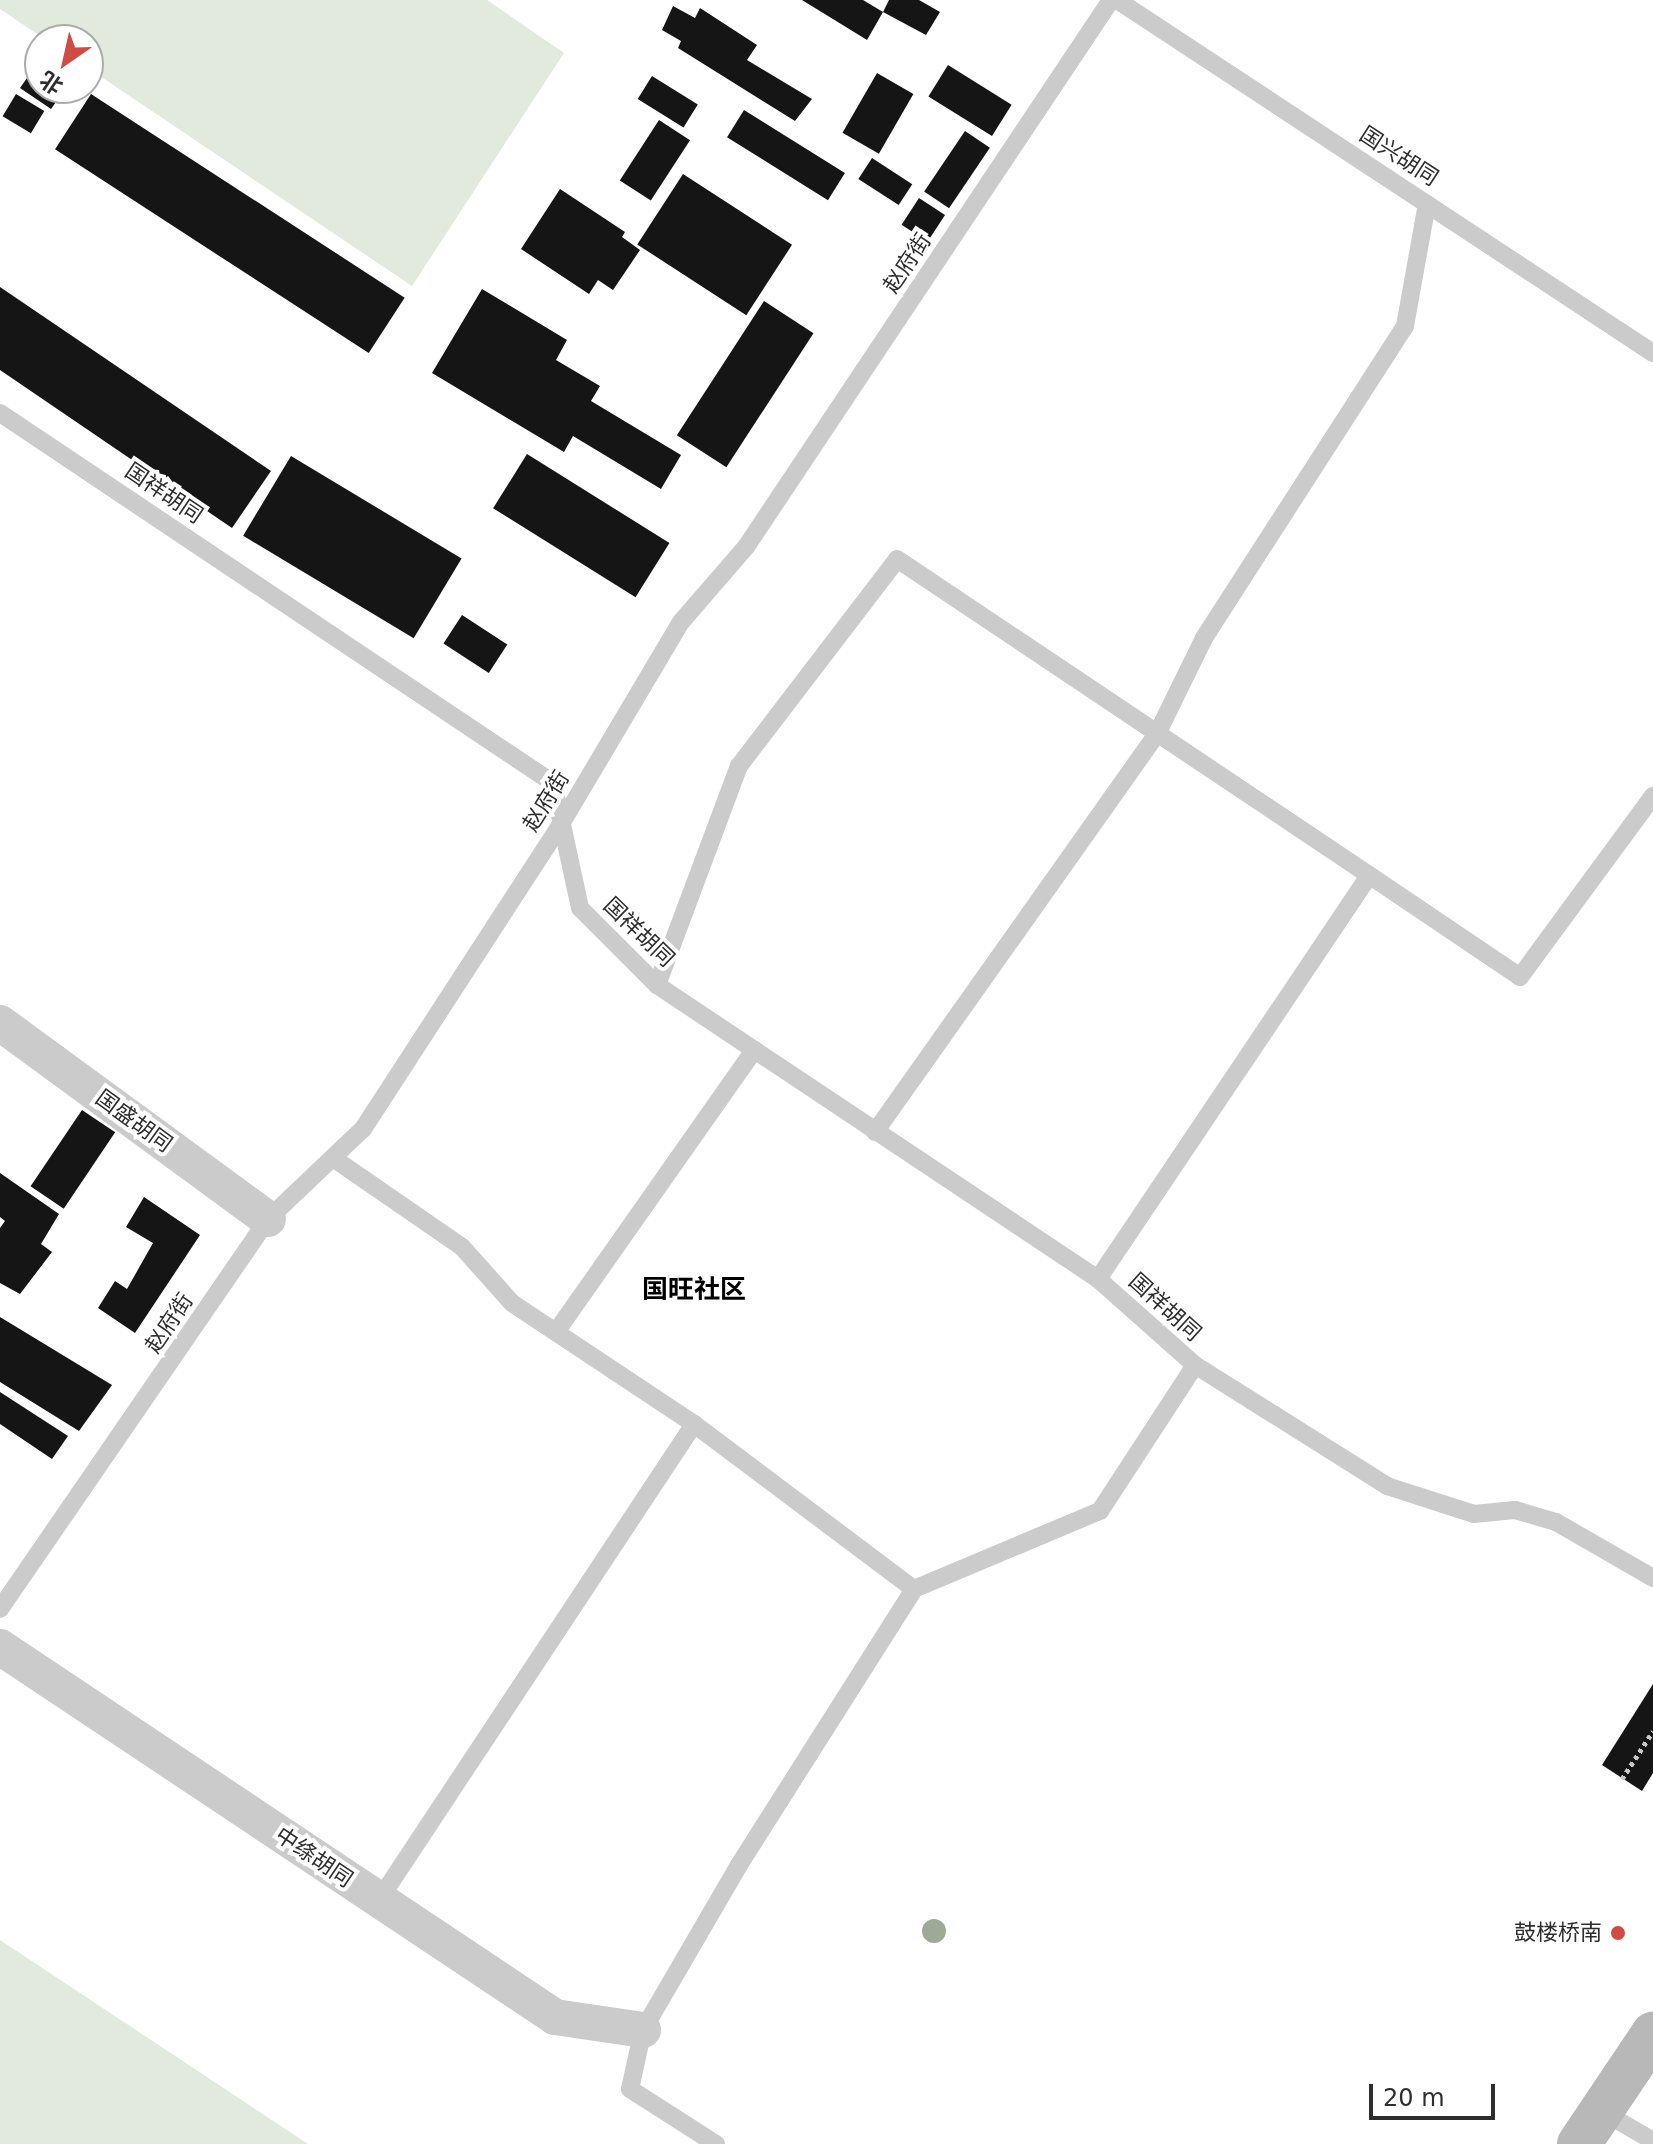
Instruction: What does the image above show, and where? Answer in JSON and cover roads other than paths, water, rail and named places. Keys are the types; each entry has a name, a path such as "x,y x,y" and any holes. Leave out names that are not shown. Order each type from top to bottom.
{"main road":[{"path":"1590,2127 1653,2034"}],"street":[{"name":"国盛胡同","path":"0,1023 268,1219"},
{"name":"中绦胡同","path":"0,1647 555,2017 643,2030"}],"lane":[{"name":"赵府街","path":"0,1609 268,1219 363,1129 561,824 681,622 746,547 1111,0"},
{"name":"国兴胡同","path":"1117,0 1653,353"},
{"path":"875,1132 1158,732 1204,638 1405,326 1427,204"},
{"name":"国祥胡同","path":"0,413 553,783 580,908 657,985 1098,1279 1195,1365 1387,1486 1474,1514 1515,1510 1556,1522 1653,1578"},
{"path":"657,985 739,766 897,559 1520,977 1653,796"},
{"path":"1098,1279 1369,875"},
{"path":"556,1332 754,1050"},
{"path":"333,1158 462,1247 512,1303 694,1424 914,1589"},
{"path":"716,2144 630,2089 643,2030 739,1865 914,1589 1100,1511 1195,1365"},
{"path":"379,1900 694,1424"},
{"path":"1590,2127 1653,2141"}],"place":[{"name":"鼓楼桥南","path":"1618,1933"}],"district":[{"name":"国旺社区","path":"694,1290"}]}
